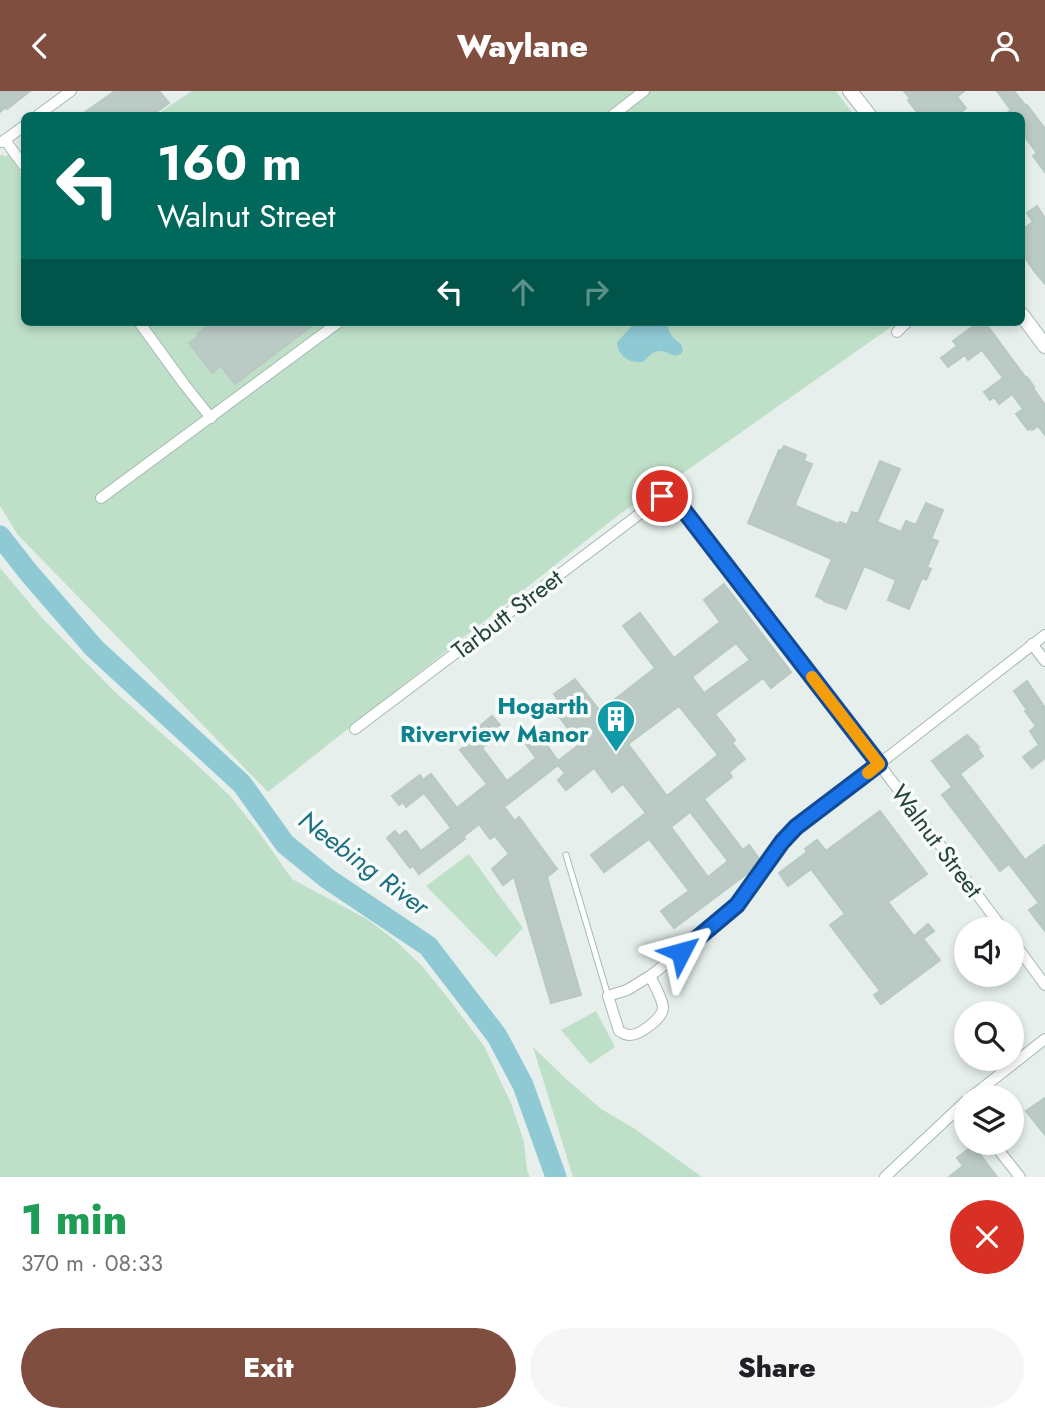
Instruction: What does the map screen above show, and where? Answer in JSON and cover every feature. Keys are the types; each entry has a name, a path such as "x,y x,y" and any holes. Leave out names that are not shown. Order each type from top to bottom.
{"street":[{"path":"42,112 71,91"},
{"path":"617,112 644,91"},
{"path":"850,91 867,112"},
{"path":"21,127 3,142 21,163"},
{"path":"1025,320 1045,346"},
{"path":"142,326 211,418"},
{"path":"102,498 334,326"},
{"path":"897,332 903,326"},
{"name":"Walnut Street","path":"659,499 662,496 672,499 682,508 994,917"},
{"name":"Tarbutt Street","path":"355,729 659,499"},
{"path":"650,976 663,1007 661,1014 635,1035 627,1036 619,1031 608,996 627,990 650,976 697,940 737,905 782,842 796,827 1045,635"},
{"path":"1032,644 1045,661"},
{"path":"1024,956 1045,985"},
{"path":"988,1085 1045,1039"},
{"path":"885,1177 954,1114"},
{"path":"1003,1155 1020,1177"}],"lane":[{"path":"566,855 608,996"}],"green space":[{"path":"192,91 836,91 852,112 160,112"},
{"path":"9,154 21,173 21,326 892,326 686,471 621,513 268,792 18,535 0,506 0,156"},
{"path":"0,568 43,619 115,692 230,796 292,879 367,919 422,966 484,1046 511,1103 524,1142 530,1177 0,1177"},
{"path":"469,854 523,928 496,957 426,886"},
{"path":"596,1011 615,1047 590,1064 561,1030"},
{"path":"533,1047 601,1109 635,1129 702,1177 573,1177"}],"water":[{"path":"632,326 668,326 671,335 681,344 683,350 675,356 658,351 643,362 634,361 620,352 617,342"}],"building":[{"path":"0,91 30,91 0,112"},
{"path":"115,91 159,91 169,103 156,112 85,112"},
{"path":"904,91 964,91 957,97 966,108 961,112 917,112 908,100 910,98"},
{"path":"997,91 1014,91 1045,129 1045,172 1033,156 1037,153 1025,137 1025,112 1008,112 1011,110"},
{"path":"1037,206 1045,218 1045,284 1025,258 1025,228 1033,222 1027,213"},
{"path":"208,326 312,326 235,384 221,366 212,373 189,343 199,336 197,334"},
{"path":"974,326 987,326 1045,405 1045,435 1038,426 1028,430 1016,414 1023,409 1012,394 999,404 994,397 990,400 984,392 1003,378 982,350 968,360 965,355 948,367 941,358 957,346 953,341"},
{"path":"784,446 806,455 804,461 812,464 796,506 839,524 840,522 847,525 852,512 858,514 880,461 900,469 877,522 901,532 906,521 916,525 926,503 943,510 931,539 938,541 927,567 931,569 926,580 922,578 909,609 888,600 896,580 864,566 846,609 824,601 816,596 832,559 748,523 779,450"},
{"path":"724,584 791,672 771,688 763,678 715,714 735,740 732,743 745,759 729,772 732,777 704,799 743,850 749,845 760,860 752,870 674,928 661,911 689,891 649,839 604,872 591,855 646,813 623,784 612,792 594,768 566,790 558,780 565,773 558,765 504,807 515,821 519,817 557,869 547,877 581,995 551,1003 514,877 503,885 492,869 509,854 495,836 490,839 479,824 463,837 465,839 419,874 413,866 410,868 387,838 395,831 399,836 406,831 421,851 451,828 424,793 406,807 403,802 399,805 392,796 420,775 423,780 431,774 457,808 487,784 460,750 470,743 466,738 492,716 500,725 495,728 499,734 482,748 507,781 536,758 523,740 537,731 558,761 580,744 553,709 560,703 554,694 575,679 600,711 655,668 623,626 640,613 674,658 720,622 704,600","holes":["736,643 750,660 704,693 692,677","679,706 718,755 667,796 628,744","690,812 728,861 708,877 671,827"]},
{"path":"1027,681 1045,708 1045,758 1032,768 1023,757 1039,745 1030,731 1036,726 1014,691"},
{"path":"967,735 979,747 977,748 983,756 960,774 1025,860 1045,845 1045,931 1029,910 1039,903 1009,864 1000,871 942,795 952,787 932,761"},
{"path":"880,811 927,874 888,902 914,936 928,924 934,931 923,939 940,960 881,1004 874,995 880,991 830,925 845,914 811,869 788,886 779,873 807,852 805,849 817,840 826,851"},
{"path":"1045,1098 1045,1135 1026,1111"},
{"path":"961,1155 980,1155 997,1177 949,1177 963,1166 957,1158"}],"waterway":[{"name":"Neebing River","path":"0,536 94,648 242,784 285,844 328,879 428,946 497,1036 523,1085 556,1177"}],"slow traffic":[{"path":"812,677 879,764 868,773"}],"place":[{"name":"Hogarth Riverview Manor","path":"616,753"}],"route":[{"path":"662,496 672,499 682,508 879,764 796,827 782,842 737,905 681,952"}]}
